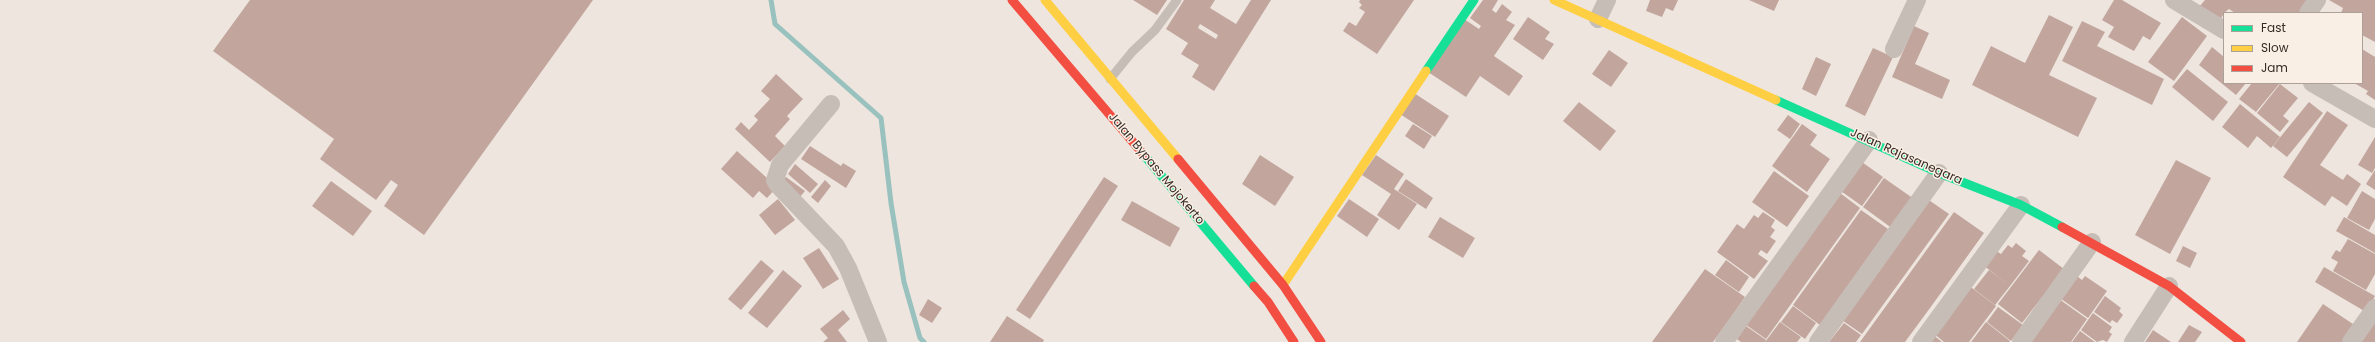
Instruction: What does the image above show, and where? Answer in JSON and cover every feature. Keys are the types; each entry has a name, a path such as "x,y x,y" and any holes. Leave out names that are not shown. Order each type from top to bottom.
{"main road":[{"name":"Jalan Bypass Mojokerto","path":"1012,0 1268,302 1294,342"},
{"name":"Jalan Bypass Mojokerto","path":"1045,0 1283,284 1321,342"},
{"path":"1283,284 1474,0"},
{"name":"Jalan Rajasanegara","path":"1554,0 1939,172 2021,205 2092,242 2169,286 2241,342"}],"street":[{"path":"1598,19 1607,0"},
{"path":"1894,49 1917,0"},
{"path":"2174,0 2223,29"},
{"path":"2309,12 2317,0"},
{"path":"2314,84 2375,119"},
{"path":"831,104 780,165 776,180 778,185 836,246 848,268 878,342"},
{"path":"1724,342 1869,140"},
{"path":"1818,342 1939,172"},
{"path":"1921,342 2021,205"},
{"path":"2021,342 2092,242"},
{"path":"2133,342 2169,286"},
{"path":"2351,342 2375,308"}],"lane":[{"path":"1110,79 1127,61 1132,52 1155,30 1177,0"}],"building":[{"path":"250,0 593,0 424,235 384,206 398,185 391,180 376,200 320,159 334,139 213,51"},
{"path":"1133,0 1167,0 1157,15"},
{"path":"1184,0 1215,0 1210,8 1236,24 1251,0 1271,0 1214,91 1192,77 1199,65 1181,54 1188,43 1166,29","holes":["1200,24 1218,35 1216,39 1198,28"]},
{"path":"1360,0 1414,0 1377,54 1343,31 1349,22 1356,26 1365,12 1359,8 1362,5 1359,2"},
{"path":"1483,0 1498,0 1492,10 1496,13 1502,4 1512,12 1506,20 1515,25 1494,56 1523,76 1509,96 1480,76 1466,97 1428,72 1464,19 1479,29 1481,26 1470,18"},
{"path":"1650,0 1678,0 1673,11 1666,8 1662,17 1646,11"},
{"path":"1749,0 1779,0 1774,11"},
{"path":"2114,0 2122,0 2161,23 2150,40 2143,36 2134,51 2108,37 2114,27 2102,20"},
{"path":"2205,0 2313,0 2304,12 2234,12 2229,9 2223,12 2218,24 2198,8"},
{"path":"2329,0 2375,0 2375,42 2363,36 2363,12 2341,12 2343,8"},
{"path":"2049,15 2073,27 2049,75 2097,98 2078,137 1972,85 1991,46 2025,63"},
{"path":"1528,17 1550,32 1545,39 1554,44 1543,60 1513,39"},
{"path":"2182,17 2207,36 2174,81 2148,62"},
{"path":"2082,21 2105,32 2097,46 2164,79 2152,105 2062,61"},
{"path":"1914,26 1929,33 1915,64 1950,80 1942,99 1892,77"},
{"path":"2212,47 2223,56 2223,84 2245,84 2236,95 2199,65"},
{"path":"1873,48 1893,57 1865,116 1845,106"},
{"path":"1609,50 1628,63 1611,87 1592,74"},
{"path":"2363,50 2375,57 2375,100 2366,94 2368,91 2356,84 2363,84"},
{"path":"1816,57 1831,64 1816,96 1802,89"},
{"path":"2187,69 2228,102 2213,121 2172,87"},
{"path":"776,74 803,99 787,116 790,119 775,136 785,146 770,162 735,129 741,122 749,130 758,120 754,116 770,99 761,91"},
{"path":"2251,84 2279,84 2256,112 2239,99"},
{"path":"2280,84 2298,98 2283,116 2289,121 2280,132 2257,113"},
{"path":"1414,93 1449,116 1435,137 1400,114"},
{"path":"1579,102 1616,131 1600,151 1563,121"},
{"path":"2309,102 2323,113 2287,157 2273,146"},
{"path":"2240,104 2280,137 2271,148 2257,136 2248,148 2222,127"},
{"path":"2327,111 2348,125 2320,165 2343,180 2347,174 2361,184 2347,206 2332,196 2325,206 2283,177"},
{"path":"1788,115 1800,124 1790,139 1777,130"},
{"path":"1413,124 1432,136 1424,149 1405,136"},
{"path":"1802,124 1817,135 1810,145 1830,159 1807,192 1772,166"},
{"path":"2375,137 2375,168 2372,173 2358,165"},
{"path":"810,146 841,166 843,163 856,171 846,188 801,159"},
{"path":"737,151 777,187 767,198 759,191 753,198 721,169"},
{"path":"1260,155 1294,177 1275,206 1242,184"},
{"path":"1376,155 1404,174 1394,189 1417,204 1399,230 1377,215 1391,194 1362,175"},
{"path":"1859,160 1883,177 1862,206 1838,189"},
{"path":"2176,160 2211,178 2170,254 2135,235"},
{"path":"795,164 818,184 810,193 788,174"},
{"path":"2375,170 2375,190 2366,184"},
{"path":"1774,171 1809,196 1787,227 1752,202"},
{"path":"786,177 805,191 799,198 781,183"},
{"path":"1104,177 1118,186 1030,319 1016,310"},
{"path":"1884,178 1914,199 1893,229 1863,207"},
{"path":"1406,179 1433,198 1426,209 1398,191"},
{"path":"825,180 831,186 818,203 811,197"},
{"path":"331,181 372,211 353,236 312,206"},
{"path":"1836,190 1860,208 1766,339 1742,322"},
{"path":"2362,191 2375,199 2375,219 2369,230 2347,218"},
{"path":"1926,198 1949,214 1862,334 1839,318"},
{"path":"778,199 795,220 775,235 759,215"},
{"path":"1349,199 1379,219 1367,237 1337,216"},
{"path":"1132,201 1180,228 1170,247 1121,220"},
{"path":"1861,210 1888,229 1820,325 1793,305"},
{"path":"1763,212 1775,220 1771,227 1775,230 1770,237 1776,241 1767,254 1761,250 1758,254 1768,261 1754,279 1717,252 1737,224 1744,229 1754,215 1758,218"},
{"path":"1954,212 1984,233 1930,308 1905,342 1860,342"},
{"path":"1440,217 1475,238 1463,258 1428,237"},
{"path":"2344,217 2375,235 2375,253 2336,231"},
{"path":"2348,239 2375,254 2375,274 2366,290 2333,271 2338,262 2331,258 2336,250 2340,252"},
{"path":"2016,243 2026,251 2022,256 2029,261 2010,286 1983,265 1995,250 2001,254 2008,245 2012,248"},
{"path":"2183,246 2197,253 2190,268 2176,261"},
{"path":"819,248 839,279 823,289 803,258"},
{"path":"2039,250 2064,269 2022,323 1998,304"},
{"path":"761,260 774,271 741,310 728,299"},
{"path":"1726,260 1749,277 1739,292 1715,275"},
{"path":"2324,267 2375,296 2366,312 2315,282"},
{"path":"1705,269 1745,297 1713,342 1652,342"},
{"path":"783,270 802,286 767,328 748,313"},
{"path":"1989,270 2010,286 1995,305 1974,289"},
{"path":"2074,274 2082,280 2085,276 2107,291 2088,318 2057,296"},
{"path":"1968,285 1996,306 1969,342 1944,342 1932,332"},
{"path":"2105,296 2121,308 2119,311 2123,315 2117,323 2112,320 2110,323 2094,312"},
{"path":"928,299 942,308 932,323 919,315"},
{"path":"2059,299 2087,319 2071,342 2028,342"},
{"path":"2323,304 2359,328 2349,342 2297,342"},
{"path":"1793,306 1816,323 1805,339 1781,322"},
{"path":"1998,307 2023,325 2011,341 1987,322"},
{"path":"843,310 850,319 838,330 847,342 823,342 828,338 820,329"},
{"path":"2375,311 2375,342 2358,342"},
{"path":"2093,313 2112,327 2109,332 2112,334 2107,342 2103,340 2097,342 2081,330"},
{"path":"1007,316 1044,340 1043,342 990,342"},
{"path":"1780,322 1801,337 1797,342 1765,342"},
{"path":"1986,322 2010,341 1971,342"},
{"path":"1844,323 1861,335 1856,342 1829,342"},
{"path":"2189,325 2202,332 2195,342 2178,342"},
{"path":"1746,326 1766,340 1765,342 1741,342 1737,339"},
{"path":"2153,330 2171,342 2145,342"},
{"path":"2080,331 2095,342 2072,342"},
{"path":"1932,334 1942,342 1927,342"}],"waterway":[{"path":"771,0 775,24 881,118 891,203 904,282 920,338 924,342"}],"traffic: fast":[{"path":"1426,71 1474,0"},
{"path":"1776,100 1939,173 2021,205 2062,227"},
{"path":"1144,155 1254,286"}],"traffic: slow":[{"path":"1045,0 1178,159"},
{"path":"1554,0 1776,100"},
{"path":"1283,285 1426,71"}],"traffic: jam":[{"path":"1012,0 1144,155"},
{"path":"1178,159 1283,285 1321,342"},
{"path":"2062,227 2169,286 2241,342"},
{"path":"1254,286 1268,302 1294,342"}]}
